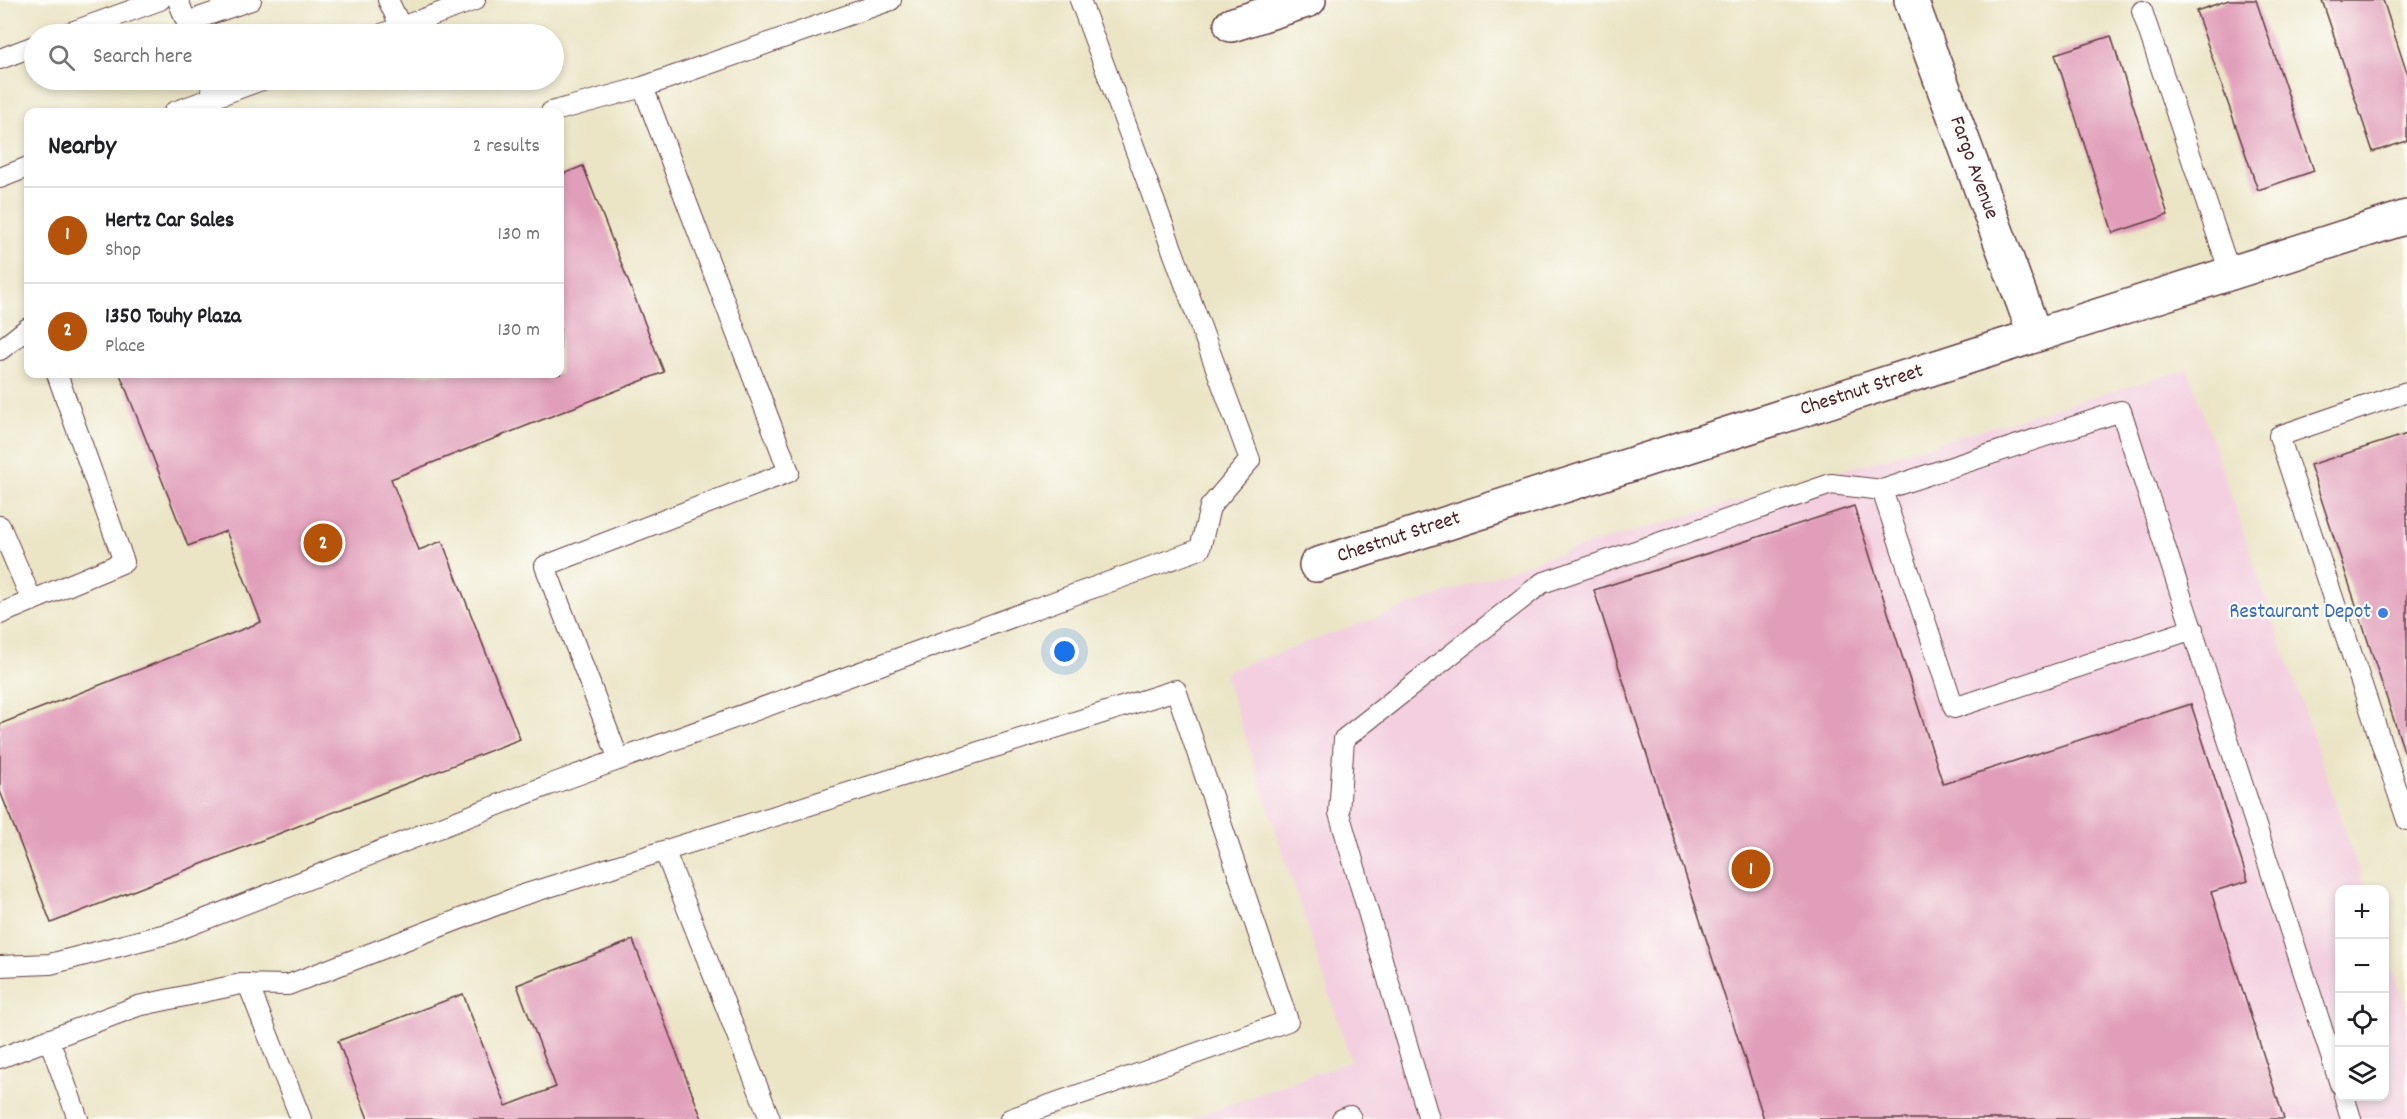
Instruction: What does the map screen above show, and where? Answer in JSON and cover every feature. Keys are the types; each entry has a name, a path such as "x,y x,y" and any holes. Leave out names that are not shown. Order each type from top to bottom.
{"street":[{"path":"1231,25 1309,0"},
{"name":"Fargo Avenue","path":"1911,0 2035,335"},
{"name":"Chestnut Street","path":"1316,565 2407,217"}],"lane":[{"path":"94,24 160,0"},
{"path":"178,0 187,24"},
{"path":"198,24 251,0"},
{"path":"388,0 400,24"},
{"path":"409,24 475,0"},
{"path":"564,108 643,87 891,0"},
{"path":"0,966 50,964 170,933 619,759 1200,549 1210,507 1250,460 1080,0"},
{"path":"2142,11 2230,273"},
{"path":"0,59 24,50"},
{"path":"619,759 545,566 789,472 643,87"},
{"path":"180,108 209,90"},
{"path":"0,178 24,169"},
{"path":"0,350 24,331"},
{"path":"0,614 124,562 58,378"},
{"path":"2407,392 2279,436 2407,820"},
{"path":"1429,1119 1340,813 1344,740 1542,584 1831,484 1882,490 2121,411 2335,1069"},
{"path":"1882,490 1954,708 2193,629"},
{"path":"0,526 32,601"},
{"path":"0,1058 138,1006 248,984 288,985 520,896 1176,690 1288,1021 1010,1119"},
{"path":"665,852 770,1119"},
{"path":"248,984 301,1119"},
{"path":"49,1040 78,1119"},
{"path":"2346,1101 2351,1119"},
{"path":"1342,1119 1350,1116 1351,1119"}],"shaded area":[{"path":"2188,369 2364,885 2335,885 2335,1101 2389,1101 2389,958 2407,1012 2407,1119 1190,1119 1351,1061 1224,672 1544,558"}],"building":[{"path":"2229,0 2256,0 2314,171 2258,190 2196,11"},
{"path":"2322,0 2383,0 2407,73 2407,141 2373,152"},
{"path":"2111,36 2168,215 2113,233 2055,54"},
{"path":"583,166 664,372 391,479 419,550 442,541 520,739 51,923 0,791 0,724 261,622 226,531 188,546 122,378 564,378 564,173"},
{"name":"Restaurant Depot","path":"2407,434 2407,760 2310,465"},
{"path":"1854,506 1943,784 2191,704 2248,881 2211,892 2284,1119 1764,1119 1594,590"},
{"path":"633,940 702,1119 368,1119 338,1041 463,994 506,1106 556,1087 517,985"}],"place":[{"name":"1350 Touhy Plaza","path":"323,543"},
{"name":"Restaurant Depot","path":"2383,613"},
{"name":"Hertz Car Sales","path":"1751,869"}]}
